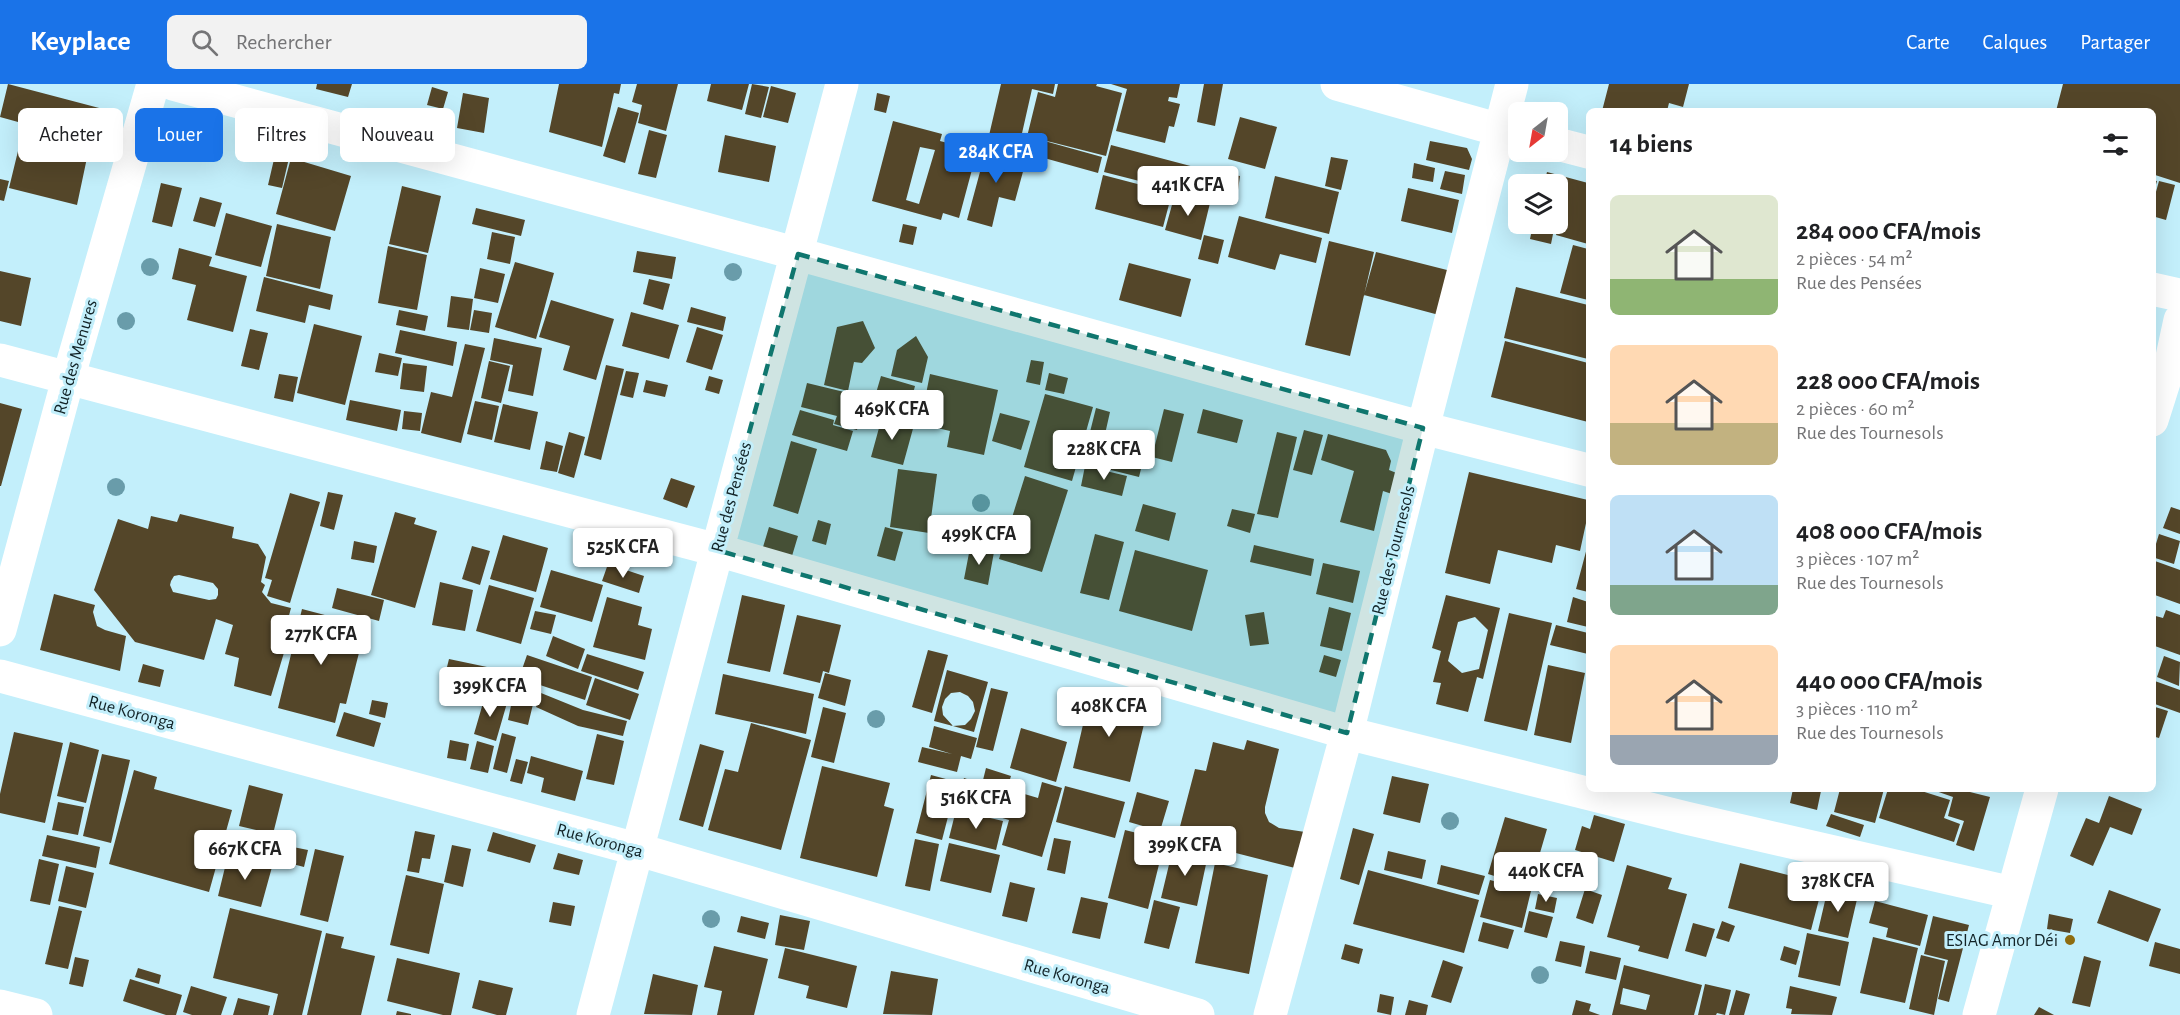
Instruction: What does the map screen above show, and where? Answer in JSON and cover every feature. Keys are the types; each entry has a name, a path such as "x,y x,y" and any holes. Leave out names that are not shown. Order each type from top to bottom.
{"street":[{"name":"Rue des Menures","path":"0,630 68,379 153,84"},
{"path":"173,84 798,254 1423,428 1586,469"},
{"name":"Rue des Pensées","path":"593,1015 842,84"},
{"path":"1337,84 1508,132"},
{"name":"Rue des Tournesols","path":"1511,102 1512,84"},
{"name":"Rue des Tournesols","path":"1270,1015 1347,733 1423,428 1508,135"},
{"path":"1568,147 1586,151"},
{"path":"2156,290 2180,295"},
{"path":"2156,410 2176,359 2180,320"},
{"path":"0,360 717,550 1347,733 1686,818 2013,893"},
{"name":"Rue Koronga","path":"0,676 636,849 1198,1015"},
{"path":"1979,1015 2041,792"},
{"path":"0,1006 36,1015"}],"highlighted area":[{"path":"798,254 1423,428 1347,733 717,550"}],"building":[{"path":"8,84 99,108 18,108 18,122 0,117"},
{"path":"317,84 352,84 348,97 316,89"},
{"path":"559,84 621,84 619,94 614,93 602,147 549,132"},
{"path":"637,84 678,84 666,131 638,123 642,105 632,102"},
{"path":"711,84 749,84 742,110 707,101"},
{"path":"752,84 769,87 761,118 745,114"},
{"path":"1001,84 1055,84 1053,94 1032,89 1018,151 987,144"},
{"path":"1058,84 1097,84 1096,86 1122,93 1106,156 1039,139 1036,152 1024,149 1038,92 1055,97"},
{"path":"1111,84 1180,84 1177,98 1169,97 1168,101 1180,104 1174,127 1169,126 1165,143 1116,131 1127,89"},
{"path":"1204,84 1223,84 1215,126 1197,122"},
{"path":"1609,84 1689,84 1683,107 1669,103 1668,108 1603,108"},
{"path":"2063,84 2180,84 2180,183 2156,175 2156,108 2057,108"},
{"path":"771,86 796,93 788,123 763,117"},
{"path":"432,87 448,92 443,108 427,105"},
{"path":"463,93 489,98 484,133 457,128"},
{"path":"877,93 890,96 886,113 874,110"},
{"path":"618,107 639,113 625,163 603,156"},
{"path":"1240,117 1277,127 1265,169 1228,159"},
{"path":"893,121 942,134 940,141 977,151 959,218 943,213 941,220 872,201","holes":["920,147 935,150 919,204 906,200"]},
{"path":"649,130 667,135 656,178 638,174"},
{"path":"725,135 776,146 769,182 718,172"},
{"path":"1041,140 1102,157 1098,173 1037,156"},
{"path":"1430,141 1467,148 1472,159 1469,170 1426,160"},
{"path":"1111,145 1217,173 1210,199 1104,172"},
{"path":"987,146 1027,157 1015,201 999,197 992,227 967,220"},
{"path":"18,151 18,162 86,162 77,205 9,188"},
{"path":"1331,157 1348,160 1341,190 1325,186"},
{"path":"273,162 288,162 282,188 268,185"},
{"path":"290,162 304,162 351,176 335,231 276,214"},
{"path":"1414,163 1435,168 1433,182 1412,178"},
{"path":"1445,171 1465,175 1462,194 1440,189"},
{"path":"1221,173 1240,176 1236,204 1216,201"},
{"path":"1103,175 1172,193 1163,227 1095,209"},
{"path":"1275,176 1339,192 1329,234 1265,218"},
{"path":"1568,178 1586,182 1586,243 1556,235 1568,234"},
{"path":"0,179 9,181 4,201 0,200"},
{"path":"2159,181 2175,185 2166,220 2156,217 2156,192"},
{"path":"161,183 182,188 172,227 152,222"},
{"path":"402,186 441,196 428,253 389,244"},
{"path":"1408,188 1459,200 1452,233 1401,221"},
{"path":"1175,194 1210,203 1201,240 1165,230"},
{"path":"200,197 222,203 215,227 193,221"},
{"path":"476,208 525,220 521,236 472,224"},
{"path":"226,213 272,226 261,267 215,255"},
{"path":"1239,216 1322,238 1316,263 1280,254 1275,270 1228,257"},
{"path":"277,224 331,237 320,289 266,276"},
{"path":"903,224 917,227 913,245 899,242"},
{"path":"492,232 515,237 510,264 487,259"},
{"path":"1531,234 1553,234 1551,244 1530,239"},
{"path":"1204,235 1224,240 1218,264 1198,259"},
{"path":"1329,241 1374,252 1350,356 1305,345"},
{"path":"1573,245 1586,248 1586,300 1560,293"},
{"path":"388,246 427,255 417,310 378,303"},
{"path":"179,248 212,257 209,266 247,276 233,332 187,320 196,285 172,279"},
{"path":"637,251 676,257 672,279 633,272"},
{"path":"1376,252 1451,271 1439,315 1364,295"},
{"path":"515,262 554,273 536,339 495,327"},
{"path":"1129,263 1191,279 1181,317 1119,300"},
{"path":"480,268 505,274 498,303 474,298"},
{"path":"0,271 31,278 21,326 0,321"},
{"path":"264,277 333,295 330,310 309,305 305,323 256,311"},
{"path":"649,279 670,284 663,310 643,304"},
{"path":"1516,287 1586,304 1586,358 1504,338"},
{"path":"451,296 473,299 469,330 447,327"},
{"path":"551,300 614,319 596,380 563,370 570,346 539,337"},
{"path":"691,307 726,317 723,331 687,322"},
{"path":"399,310 428,316 425,331 396,325"},
{"path":"474,310 492,313 489,333 470,330"},
{"path":"631,312 679,325 669,359 622,346"},
{"path":"863,321 875,348 862,363 854,362 848,391 824,385 837,327"},
{"path":"314,324 362,336 345,405 297,393"},
{"path":"697,327 723,335 712,370 686,362"},
{"path":"250,329 268,333 259,370 241,366"},
{"path":"400,330 457,342 453,366 395,353"},
{"path":"916,336 928,357 922,383 891,376 897,350"},
{"path":"494,338 542,348 533,396 508,391 513,365 490,360"},
{"path":"1505,341 1586,362 1586,421 1491,397"},
{"path":"465,344 485,348 461,443 421,433 431,392 452,397"},
{"path":"379,353 402,358 398,376 375,372"},
{"path":"1031,360 1044,362 1040,385 1026,382"},
{"path":"489,361 510,366 501,403 481,398"},
{"path":"403,363 427,366 424,392 400,389"},
{"path":"606,365 624,369 601,460 584,455"},
{"path":"626,371 639,373 633,398 620,395"},
{"path":"1049,373 1068,378 1064,394 1045,390"},
{"path":"279,374 298,377 293,402 274,398"},
{"path":"930,374 998,390 984,455 947,447 950,431 920,424"},
{"path":"709,376 723,380 719,394 705,390"},
{"path":"881,376 915,386 909,409 874,400"},
{"path":"646,380 668,385 665,397 643,392"},
{"path":"807,383 865,397 857,430 834,424 837,416 801,407"},
{"path":"1045,394 1093,407 1072,481 1024,467"},
{"path":"350,400 401,410 397,431 346,420"},
{"path":"475,401 499,406 492,440 467,434"},
{"path":"0,403 22,409 1,486 0,486"},
{"path":"503,404 538,412 530,450 494,442"},
{"path":"1096,408 1110,412 1103,443 1088,440"},
{"path":"1164,409 1184,414 1172,462 1152,457"},
{"path":"1203,409 1243,420 1237,443 1197,433"},
{"path":"800,410 834,420 833,425 853,431 847,451 792,435"},
{"path":"404,411 422,413 420,431 402,429"},
{"path":"1000,413 1030,421 1021,450 992,441"},
{"path":"882,417 914,425 903,465 871,457"},
{"path":"1304,430 1323,435 1312,475 1293,470"},
{"path":"569,432 585,437 574,478 558,473"},
{"path":"1277,432 1297,437 1278,518 1257,514"},
{"path":"1328,434 1386,450 1391,461 1389,470 1399,474 1392,494 1383,491 1374,531 1340,522 1354,471 1321,460"},
{"path":"546,441 563,446 557,472 540,469"},
{"path":"791,441 817,449 798,514 773,506"},
{"path":"1091,449 1143,461 1139,477 1087,464"},
{"path":"1085,466 1127,476 1122,496 1081,486"},
{"path":"898,469 937,474 929,533 890,527"},
{"path":"1469,472 1586,500 1586,523 1580,551 1556,545 1552,563 1498,550 1490,584 1445,573"},
{"path":"1025,476 1068,490 1042,572 999,559"},
{"path":"671,478 695,486 687,508 663,499"},
{"path":"328,492 343,495 334,530 320,526"},
{"path":"290,493 320,502 290,603 267,596 272,580 265,578"},
{"path":"1143,504 1176,513 1169,541 1135,531"},
{"path":"2171,507 2180,510 2180,534 2163,528"},
{"path":"1232,509 1255,514 1250,533 1227,526"},
{"path":"395,512 416,518 414,524 437,531 415,608 371,595"},
{"path":"180,514 234,527 232,538 258,544 266,557 261,582 265,585 262,592 271,603 291,608 287,623 292,626 271,696 234,686 239,658 225,654 233,625 216,619 204,660 135,642 94,590 118,519 148,529 151,516 177,522","holes":["179,575 213,583 218,589 218,595 216,599 209,600 173,592 170,585 174,576"]},
{"path":"818,520 831,524 826,545 812,541"},
{"path":"769,527 798,536 792,556 763,547"},
{"path":"885,527 903,532 895,561 877,556"},
{"path":"1095,534 1124,542 1109,600 1080,593"},
{"path":"2159,534 2180,541 2174,564 2156,558"},
{"path":"503,535 548,548 536,592 490,579"},
{"path":"354,541 377,546 374,563 351,559"},
{"path":"1254,545 1314,559 1311,576 1250,562"},
{"path":"472,546 490,551 480,585 462,579"},
{"path":"970,548 994,552 988,585 964,579"},
{"path":"1135,550 1208,570 1192,631 1119,611"},
{"path":"1586,552 1586,592 1576,589"},
{"path":"2156,561 2180,570 2180,604 2156,595"},
{"path":"1323,563 1360,571 1353,603 1316,594"},
{"path":"608,564 644,576 639,593 602,581"},
{"path":"551,570 603,585 592,622 540,607"},
{"path":"440,582 473,590 465,631 432,625"},
{"path":"489,585 534,598 521,644 476,631"},
{"path":"337,588 384,600 379,621 332,608"},
{"path":"54,594 95,605 93,612 97,626 126,636 120,671 40,650"},
{"path":"742,595 785,605 770,672 727,663"},
{"path":"1446,595 1500,608 1483,679 1477,677 1468,712 1436,704 1441,683 1433,682 1441,651 1432,648","holes":["1475,617 1488,630 1479,669 1462,673 1448,661 1458,622"]},
{"path":"607,597 642,607 638,625 652,629 645,660 593,647"},
{"path":"1573,597 1586,601 1586,627 1567,622"},
{"path":"1329,607 1351,613 1342,651 1320,646"},
{"path":"302,609 359,624 356,636 363,637 346,704 340,703 335,723 278,708"},
{"path":"2166,610 2180,615 2180,655 2156,646 2156,616 2163,618"},
{"path":"535,611 556,615 551,634 530,629"},
{"path":"1264,612 1269,644 1250,646 1245,615"},
{"path":"1509,613 1552,623 1527,731 1484,721"},
{"path":"797,615 841,625 829,673 823,671 820,683 783,674"},
{"path":"1556,625 1586,632 1586,654 1550,645"},
{"path":"553,636 585,649 578,669 546,656"},
{"path":"928,650 948,655 932,713 912,707"},
{"path":"587,654 644,672 638,690 581,671"},
{"path":"527,655 592,677 585,700 519,678"},
{"path":"1324,655 1341,660 1336,677 1319,672"},
{"path":"2164,656 2180,662 2179,686 2157,677"},
{"path":"449,659 487,667 482,687 444,679"},
{"path":"143,664 164,670 160,687 138,682"},
{"path":"1548,665 1585,673 1571,743 1534,735"},
{"path":"947,670 988,682 974,732 934,721","holes":["960,692 973,702 975,711 965,725 953,726 943,715 942,707 945,699 951,693"]},
{"path":"493,671 515,677 511,695 489,690"},
{"path":"825,673 851,680 845,706 818,698"},
{"path":"723,674 814,694 806,734 715,714"},
{"path":"595,678 639,694 630,720 586,705"},
{"path":"2156,681 2180,690 2180,713 2156,704"},
{"path":"991,688 1008,692 993,751 976,747"},
{"path":"1091,690 1127,699 1123,715 1145,720 1130,782 1073,768"},
{"path":"541,693 583,710 627,721 623,736 578,726 536,707"},
{"path":"485,696 507,703 496,741 474,734"},
{"path":"513,696 534,700 528,725 508,720"},
{"path":"372,700 388,703 385,718 369,714"},
{"path":"823,707 846,713 834,763 811,757"},
{"path":"2156,707 2168,711 2159,738 2156,737"},
{"path":"344,712 381,723 374,747 336,736"},
{"path":"751,723 811,740 781,850 708,830 725,769 738,772"},
{"path":"934,726 977,738 971,759 961,756 957,772 918,762 922,747 952,754 929,747"},
{"path":"1021,728 1067,742 1056,782 1010,768"},
{"path":"14,732 63,743 45,823 0,813 0,794"},
{"path":"502,733 516,737 507,773 493,769"},
{"path":"597,734 624,741 614,785 586,779"},
{"path":"450,740 469,744 466,761 447,758"},
{"path":"1247,740 1279,749 1265,813 1269,822 1279,828 1305,832 1295,868 1177,838 1195,769 1206,771 1213,742 1244,750"},
{"path":"477,741 494,746 488,773 470,769"},
{"path":"70,742 99,750 86,803 57,796"},
{"path":"700,744 724,751 703,827 679,820"},
{"path":"102,754 130,760 111,843 83,836"},
{"path":"531,756 583,771 575,801 541,792 544,778 527,773"},
{"path":"516,759 528,762 522,784 510,781"},
{"path":"822,766 890,783 884,806 894,809 877,877 800,858"},
{"path":"986,768 1011,776 1007,789 1038,798 1042,782 1062,788 1042,857 1002,845 1009,820 956,804 964,778 982,784"},
{"path":"134,770 157,777 154,789 232,810 209,892 109,864"},
{"path":"931,775 957,782 942,840 916,833"},
{"path":"1392,776 1429,784 1420,823 1383,814"},
{"path":"249,785 283,794 273,834 239,826"},
{"path":"1065,786 1125,802 1115,838 1056,822"},
{"path":"1137,792 1169,801 1160,831 1129,822"},
{"path":"1792,792 1821,792 1817,810 1790,803"},
{"path":"1839,792 1883,792 1875,823 1834,812"},
{"path":"1887,792 1925,792 1950,800 1944,818 1960,824 1954,842 1879,818"},
{"path":"1939,792 1970,792 1990,797 1974,851 1956,845 1964,821 1948,816 1953,797"},
{"path":"2109,796 2142,809 2132,835 2110,827 2093,866 2070,856 2086,818 2099,823"},
{"path":"58,802 84,807 78,835 52,830"},
{"path":"956,810 1003,821 996,850 949,838"},
{"path":"1831,814 1864,825 1860,837 1826,826"},
{"path":"1594,815 1625,824 1614,862 1575,850 1582,826 1590,829"},
{"path":"1505,817 1547,829 1530,887 1488,874"},
{"path":"1353,828 1374,834 1359,885 1340,879"},
{"path":"1125,830 1165,840 1148,909 1108,898"},
{"path":"415,831 435,835 430,859 422,858 419,873 407,871"},
{"path":"493,832 536,845 530,863 487,851"},
{"path":"47,835 100,847 96,868 42,856"},
{"path":"1054,838 1071,841 1065,874 1047,870"},
{"path":"915,839 939,844 930,891 905,886"},
{"path":"949,843 1000,855 991,893 940,881"},
{"path":"452,845 471,849 463,887 444,882"},
{"path":"288,846 308,850 304,867 285,862"},
{"path":"1173,848 1208,855 1197,906 1161,898"},
{"path":"315,849 344,856 328,922 300,915"},
{"path":"1388,851 1426,860 1422,879 1384,870"},
{"path":"558,853 583,860 579,875 553,869"},
{"path":"228,855 272,867 261,907 218,896"},
{"path":"39,859 59,864 50,905 30,901"},
{"path":"1215,863 1268,875 1249,974 1195,963"},
{"path":"1740,863 1823,884 1811,930 1728,908"},
{"path":"1441,865 1485,876 1479,895 1437,884"},
{"path":"1627,865 1672,878 1668,889 1687,894 1668,959 1638,951 1640,946 1607,937"},
{"path":"66,866 94,873 86,908 58,901"},
{"path":"1368,870 1479,900 1464,953 1353,924"},
{"path":"406,875 444,884 429,954 390,945"},
{"path":"1490,880 1531,891 1522,928 1480,917"},
{"path":"1010,882 1035,888 1027,922 1002,916"},
{"path":"1828,888 1858,895 1848,938 1818,931"},
{"path":"1585,889 1602,895 1593,924 1576,918"},
{"path":"2109,890 2161,909 2148,942 2097,923"},
{"path":"1538,894 1557,898 1554,913 1535,909"},
{"path":"1081,897 1108,903 1100,939 1072,933"},
{"path":"1154,900 1180,907 1169,949 1144,943"},
{"path":"1875,901 1928,915 1920,946 1886,937 1888,928 1869,923"},
{"path":"553,902 575,906 571,926 549,922"},
{"path":"59,906 82,911 68,969 45,964"},
{"path":"230,908 322,931 302,1015 273,1015 278,994 213,978"},
{"path":"1529,911 1553,917 1547,938 1524,932"},
{"path":"2049,914 2073,919 2070,933 2047,929"},
{"path":"780,915 810,921 804,950 775,945"},
{"path":"741,916 769,923 765,939 737,932"},
{"path":"1933,916 1969,925 1949,1002 1938,999 1948,960 1924,954"},
{"path":"1722,921 1735,926 1729,942 1716,938"},
{"path":"1483,922 1514,930 1508,949 1478,941"},
{"path":"1693,923 1715,929 1706,957 1685,951"},
{"path":"326,933 344,937 341,948 375,956 361,1015 307,1015"},
{"path":"1807,933 1849,942 1840,986 1798,977"},
{"path":"1873,937 1918,948 1905,1003 1860,993"},
{"path":"1560,941 1585,946 1581,967 1555,961"},
{"path":"2155,942 2180,949 2180,974 2149,966"},
{"path":"1345,944 1363,949 1359,964 1341,959"},
{"path":"714,946 768,959 754,1015 717,1015 722,991 704,987"},
{"path":"1784,946 1800,951 1796,965 1780,960"},
{"path":"785,948 857,966 847,1008 806,998 809,986 778,978"},
{"path":"1590,951 1621,958 1616,980 1585,973"},
{"path":"1921,955 1945,961 1934,1015 1909,1009"},
{"path":"2084,956 2101,961 2090,1007 2072,1003"},
{"path":"75,957 89,960 83,987 69,984"},
{"path":"397,958 460,973 451,1015 387,1001"},
{"path":"1443,960 1463,967 1451,1003 1431,997"},
{"path":"1624,965 1702,985 1694,1015 1612,1015","holes":["1623,988 1650,995 1646,1010 1620,1004"]},
{"path":"138,968 161,975 159,984 135,977"},
{"path":"891,971 938,979 932,1015 883,1014"},
{"path":"653,974 698,985 692,1015 644,1014"},
{"path":"130,979 182,995 176,1015 166,1015 123,1001"},
{"path":"479,980 513,988 506,1015 497,1015 472,1008"},
{"path":"1705,984 1731,990 1725,1015 1717,1013 1716,1015 1698,1015"},
{"path":"191,986 227,997 221,1015 192,1015 183,1012"},
{"path":"1790,986 1837,997 1832,1015 1791,1014 1792,1009 1786,1008"},
{"path":"1736,990 1750,994 1744,1015 1729,1015"},
{"path":"1380,994 1394,997 1391,1015 1377,1012"},
{"path":"238,998 270,1006 268,1015 233,1015"},
{"path":"1409,1000 1428,1005 1426,1015 1405,1015"},
{"path":"1576,1000 1591,1004 1589,1011 1600,1015 1572,1015"},
{"path":"2039,1007 2054,1015 2034,1015"},
{"path":"397,1011 411,1014 411,1015 396,1015"}],"place":[{"name":"ESIAG Amor Déi","path":"2070,940"}]}
